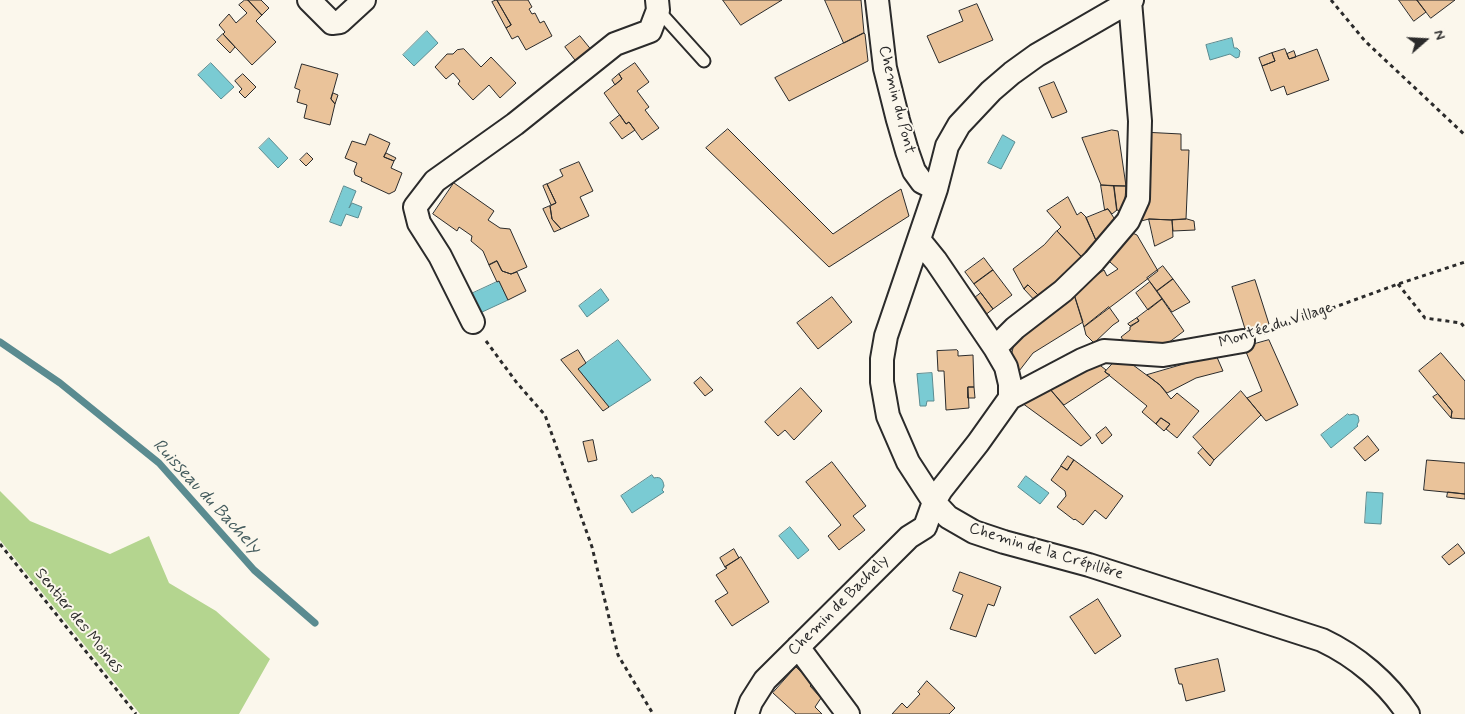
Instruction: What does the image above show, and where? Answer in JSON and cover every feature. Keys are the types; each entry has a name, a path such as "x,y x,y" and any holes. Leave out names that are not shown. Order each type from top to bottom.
{"street":[{"path":"309,0 332,23 340,22 364,0"},
{"name":"Chemin du Pont","path":"876,0 885,68 905,144 914,171 922,182 936,189"},
{"path":"995,348 1015,328 1063,291 1094,261 1128,221 1138,199 1140,121 1131,0"},
{"name":"Chemin de la Crépillère","path":"1131,0 1037,55 991,90 959,125 947,146 936,189 886,336 882,358 882,382 888,416 908,462 934,502 948,517 966,528 1004,542 1089,564 1322,640 1348,654 1373,673 1399,700 1408,714"},
{"path":"473,322 440,256 419,223 415,207 435,181 516,124 615,44 650,31 658,5"},
{"path":"919,240 936,261 995,348 1006,368 1010,384 1010,398"},
{"name":"Montée du Village","path":"934,502 1010,398 1082,360 1104,351 1163,355 1242,341"},
{"name":"Chemin de Bachely","path":"746,714 764,680 909,537 925,526 934,502"},
{"path":"798,647 848,714"}],"lane":[{"path":"658,5 704,61"}],"path":[{"path":"1331,0 1365,41 1465,135"},
{"name":"Montée du Village","path":"1242,341 1398,284 1465,262"},
{"path":"1398,284 1425,318 1461,323 1465,328"},
{"path":"473,322 517,383 546,415 592,547 618,655 653,714"},
{"name":"Sentier des Moines","path":"0,544 136,714"}],"green space":[{"path":"0,491 30,521 110,554 149,536 169,583 216,611 270,659 239,714 140,714 0,540"}],"water":[{"path":"427,31 438,43 414,66 403,55"},
{"path":"1232,38 1234,48 1240,51 1239,57 1236,58 1230,54 1210,60 1206,45"},
{"path":"211,63 234,87 221,99 198,75"},
{"path":"1003,135 1015,142 1001,169 988,163"},
{"path":"269,138 288,158 278,168 259,148"},
{"path":"344,186 356,191 349,208 352,203 362,207 358,218 346,214 341,226 330,222"},
{"path":"499,281 508,300 480,313 471,294"},
{"path":"601,289 609,300 587,317 579,306"},
{"path":"618,340 651,380 609,407 578,369"},
{"path":"932,373 934,401 927,401 926,406 920,406 917,374"},
{"path":"1348,414 1358,416 1358,426 1331,448 1321,435"},
{"path":"652,475 654,478 662,480 664,486 662,490 664,492 632,513 621,496"},
{"path":"1026,476 1049,493 1040,504 1018,487"},
{"path":"1367,492 1383,493 1381,524 1365,523"},
{"path":"790,527 809,550 798,559 779,536"}],"building":[{"path":"248,0 262,15 256,21 276,42 252,65 223,34 225,32 219,25 229,14 236,23 247,13 239,5"},
{"path":"248,0 261,0 269,8 262,15"},
{"path":"497,0 528,0 532,7 529,9 532,14 535,13 540,23 544,21 552,36 526,50 518,36 512,39 506,28 511,25"},
{"path":"497,0 511,25 506,28 492,2"},
{"path":"723,0 782,0 741,25"},
{"path":"825,0 861,0 864,33 844,43"},
{"path":"1399,0 1417,0 1426,12 1414,21"},
{"path":"1417,0 1455,0 1431,18"},
{"path":"977,4 993,40 939,63 927,36 963,21 959,11"},
{"path":"864,33 868,61 789,101 775,78"},
{"path":"223,34 235,47 230,53 217,40"},
{"path":"580,36 593,52 578,64 565,47"},
{"path":"464,49 481,67 491,57 516,83 500,98 489,85 473,100 458,84 460,81 453,73 446,79 435,67 447,54 453,54 457,50"},
{"path":"1285,49 1289,59 1317,49 1329,80 1287,95 1284,86 1271,91 1262,66 1275,61 1272,53"},
{"path":"1294,51 1296,57 1289,59 1287,54"},
{"path":"1272,53 1275,61 1262,66 1259,58"},
{"path":"635,63 649,82 637,91 649,107 645,110 659,128 642,140 629,122 626,124 604,93 622,79 619,74"},
{"path":"302,64 338,74 331,99 335,104 330,125 304,118 307,105 297,102 300,90 295,88"},
{"path":"243,74 256,87 245,98 239,92 242,89 235,81"},
{"path":"619,74 622,79 615,85 612,80"},
{"path":"1054,82 1067,112 1052,118 1039,88"},
{"path":"333,93 338,95 335,104 331,99"},
{"path":"620,115 626,124 629,122 635,130 622,139 610,123"},
{"path":"728,129 833,234 901,189 909,216 829,267 706,148"},
{"path":"1112,130 1118,131 1126,186 1101,185 1082,138"},
{"path":"1142,132 1181,134 1181,150 1189,150 1186,219 1149,219 1141,221 1144,152"},
{"path":"370,134 390,143 384,157 394,161 391,168 402,173 395,191 389,194 361,181 362,178 355,175 354,171 357,163 345,158 352,141 365,145"},
{"path":"307,153 313,159 306,166 300,160"},
{"path":"386,153 396,158 394,161 384,157"},
{"path":"579,162 593,191 580,197 589,216 561,229 552,219 550,206 556,203 547,184 563,176 560,170"},
{"path":"454,183 494,211 488,220 500,228 510,229 527,267 511,274 502,271 497,261 489,265 483,251 471,241 472,236 459,227 457,231 433,214"},
{"path":"547,184 556,203 551,205 543,186"},
{"path":"1101,185 1114,186 1117,210 1112,214 1108,209 1105,210"},
{"path":"1114,186 1126,186 1124,212 1117,210"},
{"path":"1068,197 1077,215 1081,212 1086,217 1097,243 1082,257 1057,231 1061,227 1047,211"},
{"path":"550,206 552,219 561,229 554,232 543,209"},
{"path":"1108,209 1118,224 1099,247 1086,218"},
{"path":"1149,219 1172,220 1173,237 1155,246"},
{"path":"1187,219 1194,221 1195,230 1173,231 1172,220"},
{"path":"1057,231 1087,263 1041,298 1028,285 1024,289 1013,269 1044,245"},
{"path":"1130,232 1137,235 1158,271 1084,327 1073,291 1104,270 1107,276 1118,269 1103,256"},
{"path":"984,258 993,270 974,284 965,272"},
{"path":"497,261 502,271 511,274 517,272 526,291 508,300 489,265"},
{"path":"1163,266 1173,279 1157,291 1147,278"},
{"path":"993,270 1012,295 993,309 974,284"},
{"path":"1173,279 1190,302 1172,312 1157,291"},
{"path":"1255,280 1269,324 1246,332 1232,287"},
{"path":"1150,282 1162,299 1148,310 1136,293"},
{"path":"1028,285 1043,300 1038,304 1024,289"},
{"path":"1073,291 1083,322 1033,353 1016,375 1011,356 1014,344 1057,302"},
{"path":"981,293 993,309 984,316 972,300"},
{"path":"832,297 852,322 818,349 797,323"},
{"path":"1162,299 1184,331 1160,349 1129,348 1121,337 1139,321 1137,318"},
{"path":"1109,307 1119,321 1094,343 1086,335 1084,327"},
{"path":"1137,318 1139,321 1130,326 1128,324"},
{"path":"1269,340 1298,405 1266,421 1247,398 1262,391 1244,347"},
{"path":"578,350 586,363 578,369 609,407 603,411 561,360"},
{"path":"957,350 958,356 973,355 974,387 968,387 969,408 946,410 944,371 938,371 937,351"},
{"path":"1441,353 1465,381 1465,419 1451,418 1452,411 1419,371"},
{"path":"1216,355 1223,371 1196,378 1167,393 1147,375"},
{"path":"1116,360 1129,362 1160,385 1171,399 1177,393 1199,411 1177,438 1166,429 1170,424 1161,418 1156,424 1142,412 1147,406 1105,372"},
{"path":"1096,362 1110,375 1064,405 1049,388"},
{"path":"701,377 713,390 705,396 694,383"},
{"path":"968,387 974,387 975,398 968,398"},
{"path":"801,388 822,411 794,440 785,430 778,436 765,422"},
{"path":"1049,388 1091,438 1081,446 1022,403"},
{"path":"1241,391 1261,415 1214,460 1193,437"},
{"path":"1438,394 1452,411 1451,418 1433,397"},
{"path":"1161,418 1170,424 1164,431 1156,424"},
{"path":"1106,427 1112,435 1102,444 1096,435"},
{"path":"1368,436 1379,450 1365,461 1354,448"},
{"path":"593,440 597,460 588,462 583,442"},
{"path":"1203,448 1214,460 1210,466 1198,453"},
{"path":"1068,456 1074,460 1067,470 1061,466"},
{"path":"1074,460 1123,496 1106,519 1095,510 1083,525 1057,507 1066,496 1065,491 1051,480 1061,466 1067,470"},
{"path":"1427,460 1465,463 1465,494 1424,490"},
{"path":"832,462 866,506 853,516 865,530 839,550 828,536 841,525 806,482"},
{"path":"1448,492 1465,494 1465,499 1447,497"},
{"path":"1458,544 1465,553 1449,565 1442,557"},
{"path":"734,549 739,558 725,567 720,558"},
{"path":"741,557 769,602 732,626 715,601 728,593 716,575"},
{"path":"960,572 1001,587 994,606 988,604 976,637 950,629 963,595 953,591"},
{"path":"1098,599 1121,636 1095,654 1070,617"},
{"path":"1218,659 1225,691 1186,701 1182,684 1179,684 1175,669"},
{"path":"796,667 813,683 810,686 821,698 815,707 822,714 796,714 773,693"},
{"path":"927,681 955,708 949,714 892,714 902,703 907,708 920,694 918,692"}],"waterway":[{"name":"Ruisseau du Bachely","path":"0,342 60,383 159,463 254,570 315,623"}]}
